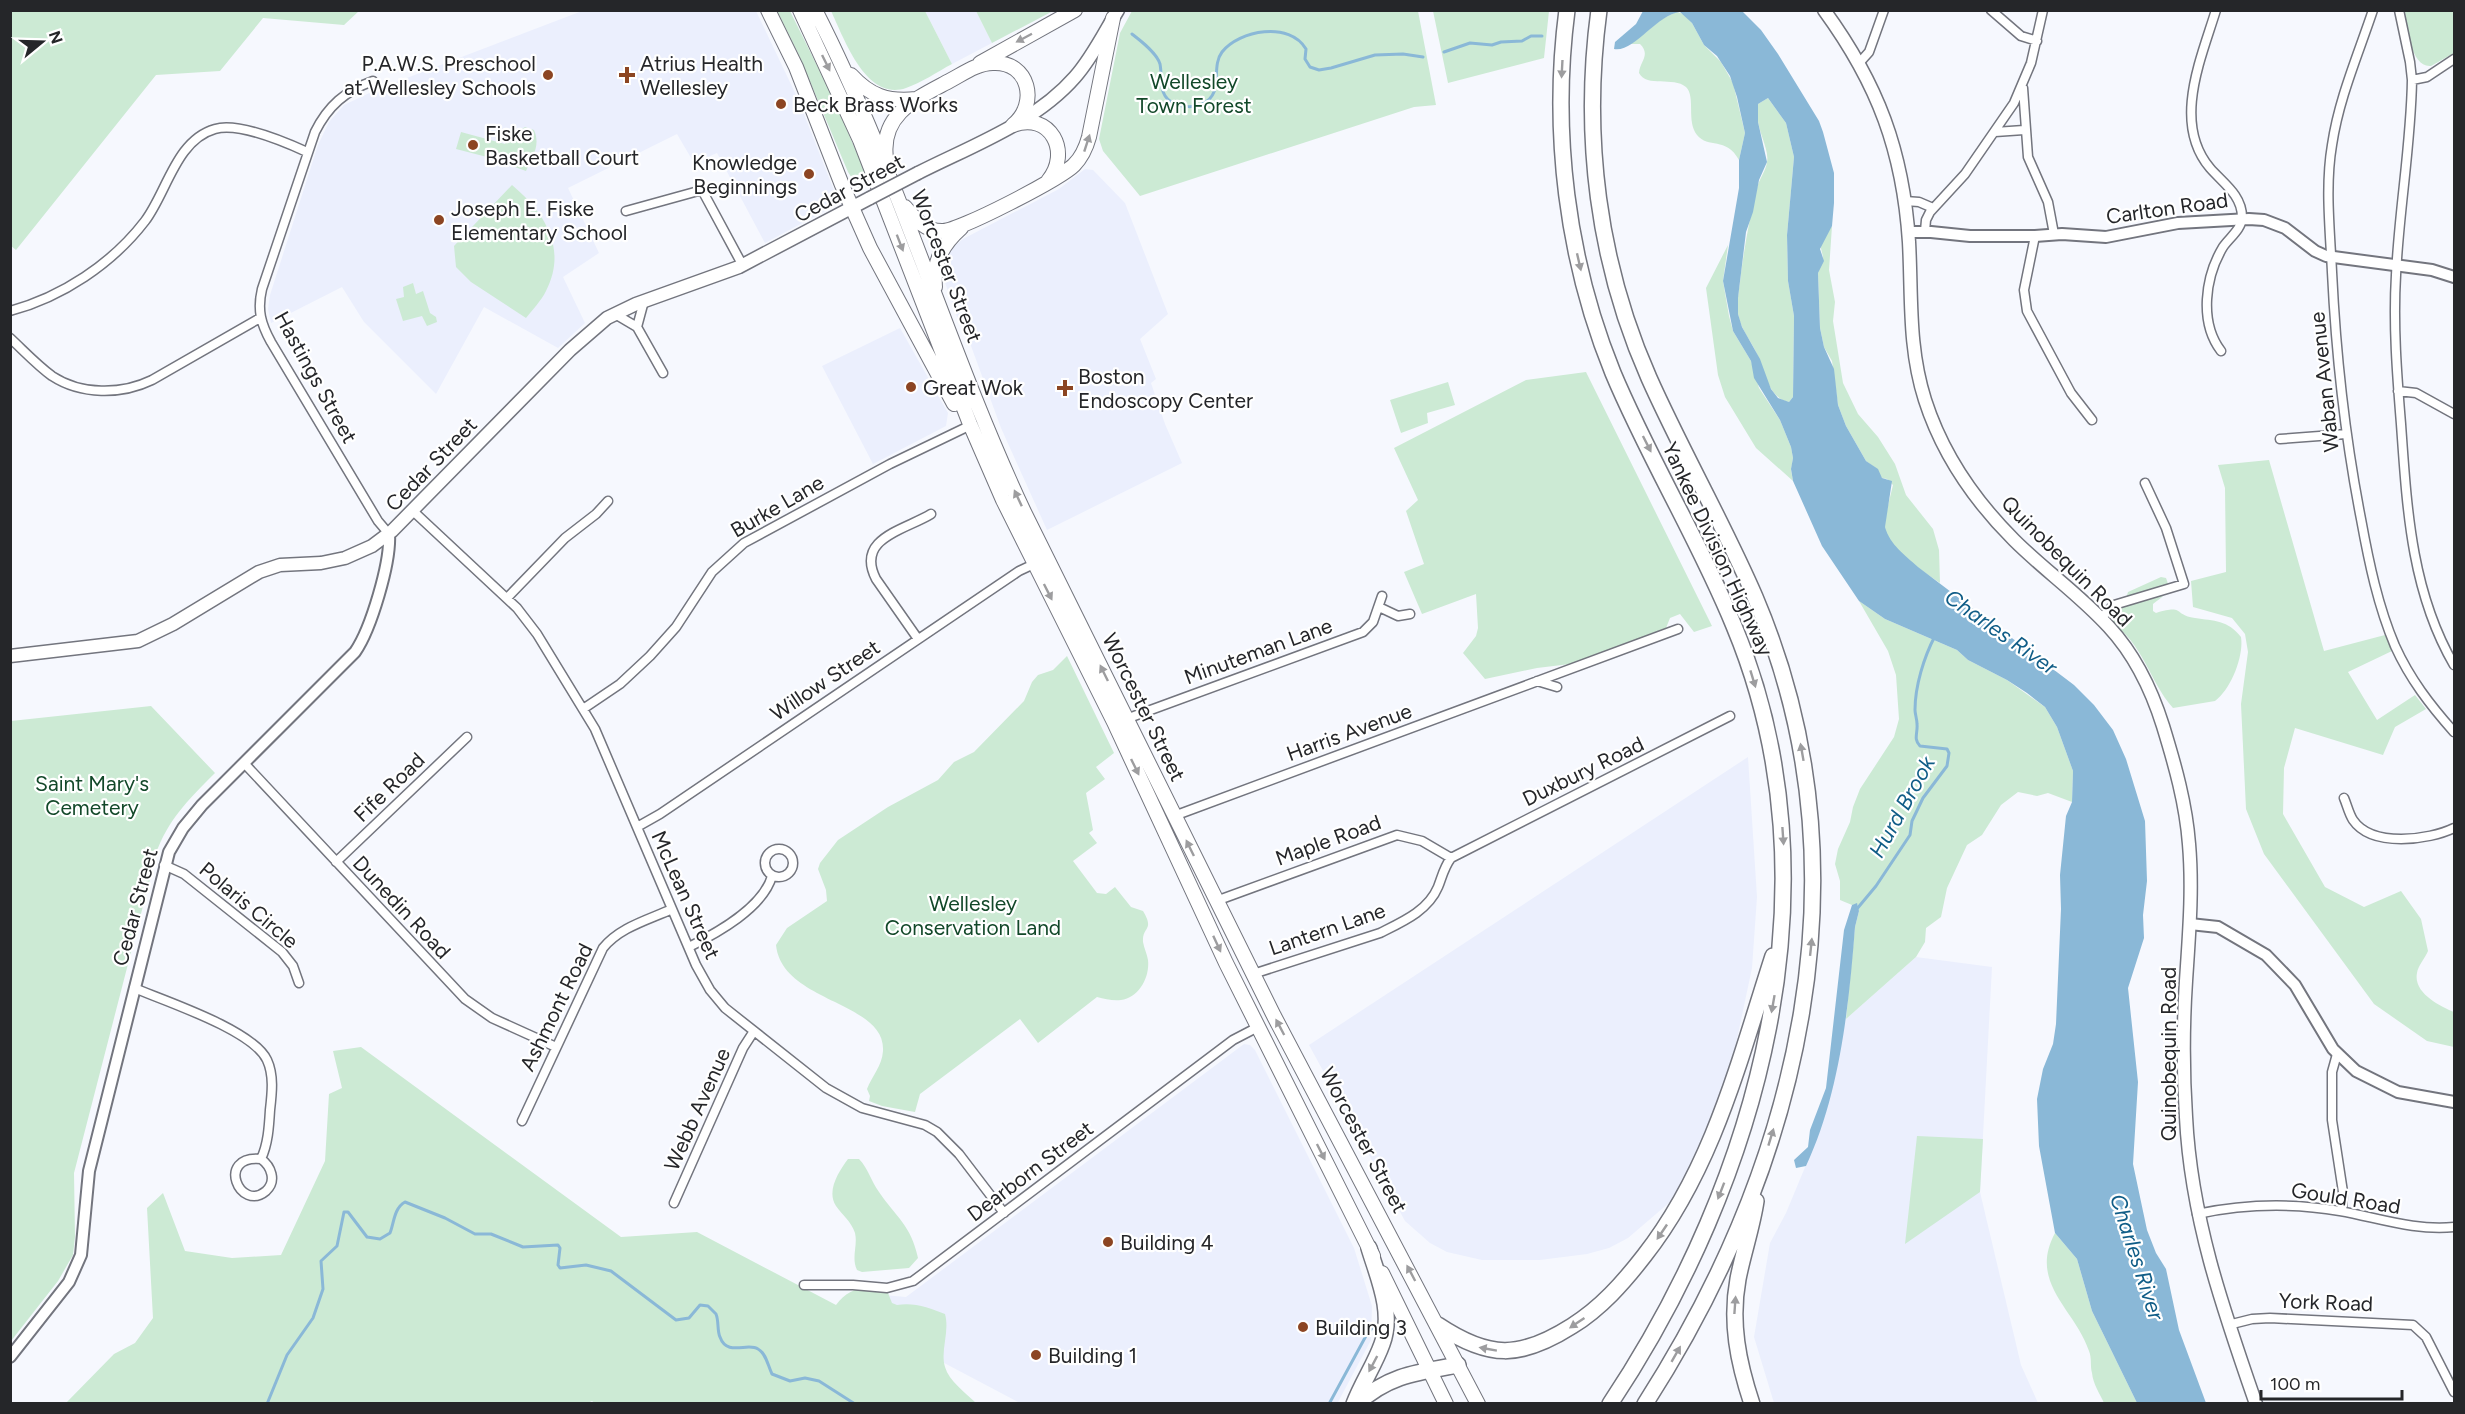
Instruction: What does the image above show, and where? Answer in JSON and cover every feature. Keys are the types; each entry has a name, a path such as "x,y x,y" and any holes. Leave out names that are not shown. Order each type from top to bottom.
{"highway":[{"path":"768,10 796,67 877,262 953,402 970,425"},
{"name":"Worcester Street","path":"800,10 860,140 970,425 993,477 1114,722 1258,1026 1446,1404"},
{"name":"Worcester Street","path":"815,10 844,68 890,178 1008,478 1253,974 1478,1404"},
{"path":"890,178 886,154 887,132 895,118 915,99 1075,10"},
{"name":"Yankee Division Highway","path":"1567,10 1561,76 1562,137 1570,214 1581,274 1614,373 1722,597 1752,675 1768,732 1778,790 1784,857 1783,925 1776,982 1764,1049 1734,1156 1710,1219 1682,1281 1650,1340 1610,1404"},
{"name":"Yankee Division Highway","path":"1599,10 1593,74 1593,150 1601,218 1615,284 1630,332 1650,380 1748,581 1767,628 1794,711 1809,795 1814,881 1809,960 1794,1052 1761,1168 1737,1233 1708,1295 1645,1404"},
{"path":"898,198 918,222 927,228 945,231 963,226 1047,182 1075,164 1086,146 1115,14"},
{"path":"974,68 998,63 1014,69 1021,76 1027,88 1027,105 1022,117 1013,125"},
{"path":"844,68 862,87 874,95 892,100 915,99"},
{"path":"1013,125 1024,122 1037,124 1048,131 1056,141 1059,159 1047,182"},
{"path":"937,300 934,278 936,262 950,238 963,226"},
{"path":"1438,1325 1459,1339 1477,1347 1503,1351 1523,1349 1554,1337 1575,1324 1608,1298 1630,1274 1672,1215 1707,1149 1739,1066 1783,925"},
{"path":"1752,1404 1738,1353 1735,1307 1740,1269 1752,1230 1761,1168"},
{"path":"1356,1404 1383,1342 1386,1326 1386,1304 1369,1248"},
{"path":"1356,1404 1391,1379 1458,1365"}],"main road":[{"name":"Quinobequin Road","path":"1824,10 1860,62 1886,124 1905,201 1914,357 1926,403 1940,436 1970,488 1995,520 2028,554 2101,618 2122,642 2145,682 2158,712 2173,758 2188,836 2192,895 2185,1014 2185,1100 2189,1162 2197,1214 2208,1260 2256,1404"},
{"name":"Cedar Street","path":"389,534 595,327 615,314 644,301 743,266 1013,125 1048,103 1071,82 1086,64 1115,14"},
{"path":"10,656 117,644 146,638 259,572 283,565 321,563 345,558 372,546 389,534"}],"street":[{"path":"1860,62 1869,52 1884,10"},
{"path":"1990,10 2021,36 2037,41"},
{"path":"1925,231 1928,216 1933,208 1958,183 1995,132 2023,84 2037,41 2043,10"},
{"path":"2216,10 2194,81 2192,120 2203,157 2236,197 2242,218 2240,225 2219,254 2208,285 2209,324 2216,345 2221,351"},
{"name":"Waban Avenue","path":"2374,11 2348,78 2332,143 2329,187 2337,363 2346,434 2370,566 2386,622 2413,680 2454,732"},
{"path":"2398,12 2410,62 2412,81 2396,265 2395,330 2407,504 2417,572 2435,628 2454,665"},
{"path":"2412,81 2427,77 2454,59"},
{"name":"Hastings Street","path":"373,81 347,93 332,104 320,123 307,152 259,303 260,318 271,342 378,521 389,534"},
{"path":"2023,84 2024,130 2030,165 2048,202 2054,234"},
{"path":"10,312 75,282 117,251 151,212 187,148 207,132 219,128 238,129 307,152"},
{"path":"1995,132 2024,130"},
{"path":"626,211 702,190 743,266"},
{"path":"1905,201 1919,202 1933,208"},
{"name":"Carlton Road","path":"1908,232 1925,231 1970,236 2054,234 2106,237 2169,224 2242,218 2264,220 2278,225 2299,237 2315,251 2331,257 2432,270 2454,278"},
{"path":"2035,236 2024,290 2027,311 2071,393 2092,420"},
{"path":"638,327 644,301"},
{"path":"615,314 638,327 663,373"},
{"path":"10,338 41,367 59,380 88,389 116,390 135,387 152,380 260,318"},
{"path":"2398,391 2416,393 2454,414"},
{"name":"Burke Lane","path":"584,709 620,684 650,656 675,627 706,579 744,543 874,472 970,425"},
{"path":"2280,439 2346,434"},
{"path":"2101,618 2114,605 2184,584 2166,528 2145,483"},
{"path":"507,598 561,542 609,501"},
{"name":"McLean Street","path":"413,511 507,598 532,627 584,709 599,738 689,947 714,997 839,1097 871,1112 925,1125 937,1132 959,1154 1004,1213"},
{"path":"918,639 876,579 871,568 871,558 873,548 880,541 931,513"},
{"name":"Cedar Street","path":"10,1357 69,1282 81,1257 88,1174 164,865 172,845 195,813 340,669 358,648 373,610 390,549 389,534"},
{"name":"Willow Street","path":"637,826 660,814 1019,571 1034,564"},
{"name":"Minuteman Lane","path":"1126,719 1363,632 1373,622 1382,596"},
{"path":"1379,607 1398,616 1410,614"},
{"name":"Harris Avenue","path":"1174,816 1678,629"},
{"path":"1537,681 1557,687"},
{"name":"Duxbury Road","path":"1451,858 1730,716"},
{"name":"Fife Road","path":"336,862 467,737"},
{"name":"Dunedin Road","path":"244,763 465,999 492,1018 556,1047"},
{"path":"2344,798 2353,820 2376,835 2418,839 2433,837 2454,828"},
{"name":"Maple Road","path":"1216,901 1397,835 1422,841 1451,858"},
{"name":"Lantern Lane","path":"1253,974 1380,933 1413,915 1432,899 1451,858"},
{"name":"Polaris Circle","path":"164,865 184,873 282,952 293,966 299,983"},
{"path":"689,947 713,934 752,906 765,894 772,876"},
{"name":"Ashmont Road","path":"522,1121 596,960 607,943 624,930 672,909"},
{"path":"2190,924 2218,927 2266,955 2295,985 2337,1054 2356,1071 2388,1088 2417,1097 2454,1102"},
{"path":"134,988 201,1016 248,1040 262,1052 268,1061 272,1086 268,1139 261,1159"},
{"name":"Dearborn Street","path":"804,1286 853,1285 887,1288 909,1284 1233,1040 1258,1026"},
{"name":"Webb Avenue","path":"674,1203 743,1048 754,1031"},
{"path":"2337,1054 2331,1072 2332,1120 2343,1192 2342,1211"},
{"path":"249,1158 261,1159 267,1164 272,1174 271,1184 266,1191 257,1195 248,1195 240,1190 235,1181 236,1169 241,1162 249,1158"},
{"name":"Gould Road","path":"2197,1214 2275,1205 2342,1211 2410,1226 2454,1227"},
{"name":"York Road","path":"2228,1324 2270,1318 2413,1325 2422,1332 2454,1392"}],"shaded area":[{"path":"582,11 756,11 798,99 837,198 836,205 765,243 717,153 694,163 677,134 568,188 599,253 563,277 585,323 558,348 484,307 436,394 364,322 342,287 271,323 268,309 270,295 318,145 329,122 344,105 378,89"},
{"path":"925,11 976,11 992,43 952,64"},
{"path":"1085,169 1093,170 1125,203 1168,314 1140,339 1156,379 1151,383 1182,463 1047,530 1001,428 963,324 960,325 943,277 945,259 949,250 963,239 1059,189"},
{"path":"900,328 948,413 946,426 873,464 822,366"},
{"path":"1748,757 1757,897 1752,968 1730,1072 1717,1109 1686,1180 1670,1202 1628,1238 1609,1248 1587,1254 1540,1260 1482,1260 1447,1252 1430,1243 1405,1221 1309,1045"},
{"path":"1916,957 1992,967 1980,1192 2021,1365 2038,1403 1774,1403 1754,1337 1770,1243 1786,1213 1818,1136 1846,1019"},
{"path":"1244,1044 1250,1045 1255,1050 1354,1248 1372,1306 1371,1340 1337,1404 1020,1403 844,1310 850,1292 906,1297"}],"green space":[{"path":"10,11 359,11 344,25 263,18 220,71 156,75 16,250 10,245"},
{"path":"777,11 790,11 835,102 870,184 859,189 848,172 798,53"},
{"path":"831,11 925,11 952,64 906,88 892,90 879,86 858,65"},
{"path":"976,11 1053,11 992,43"},
{"name":"Wellesley Town Forest","path":"1132,11 1418,11 1436,105 1414,107 1140,196 1103,151 1099,139 1120,33"},
{"path":"1433,11 1549,11 1544,58 1448,83"},
{"path":"2405,11 2454,11 2454,53 2431,66 2424,65 2414,53 2411,45"},
{"path":"1676,12 1684,14 1692,23 1704,45 1721,62 1733,83 1745,133 1739,160 1723,145 1706,141 1697,135 1692,123 1689,91 1686,87 1674,82 1648,80 1639,73 1645,51 1640,44 1631,44 1662,19"},
{"path":"1768,98 1786,123 1794,157 1787,235 1788,281 1794,316 1793,397 1789,402 1778,397 1770,387 1759,357 1742,327 1738,309 1741,273 1750,220 1758,185 1767,162 1759,128 1758,104"},
{"path":"525,127 534,130 537,141 526,171 456,149 461,132 505,144 510,129 519,131"},
{"path":"512,185 543,219 553,246 552,275 544,295 526,318 471,282 456,267 454,246"},
{"path":"1832,226 1829,270 1835,302 1833,321 1843,383 1858,414 1878,437 1895,464 1906,495 1933,529 1939,550 1940,583 1907,559 1887,535 1886,517 1893,485 1887,479 1882,478 1866,461 1846,426 1838,405 1832,361 1824,347 1820,328 1818,273 1823,257 1820,244"},
{"path":"1728,245 1723,281 1733,331 1751,361 1759,388 1780,420 1791,447 1793,481 1756,448 1725,397 1718,375 1706,288"},
{"path":"413,283 416,294 423,291 430,313 436,317 437,322 427,326 422,316 403,321 396,299 404,297 403,287"},
{"path":"1586,372 1712,626 1694,632 1680,614 1670,618 1666,628 1570,664 1485,679 1463,653 1476,636 1478,628 1476,594 1422,614 1404,572 1424,564 1406,511 1418,500 1394,448 1526,380"},
{"path":"1448,382 1455,405 1427,413 1428,423 1401,433 1390,400"},
{"path":"2269,460 2324,651 2385,635 2392,651 2348,672 2377,720 2415,695 2426,709 2395,727 2383,755 2295,728 2284,768 2283,814 2325,887 2364,907 2401,891 2421,919 2428,951 2418,970 2419,987 2429,998 2454,1012 2454,1047 2427,1041 2374,1004 2264,854 2246,809 2241,704 2248,652 2245,634 2232,618 2193,607 2191,581 2226,572 2225,488 2218,465"},
{"path":"2161,577 2166,578 2168,587 2163,596 2153,604 2153,611 2156,613 2175,610 2188,617 2220,622 2231,627 2241,637 2235,672 2226,689 2215,701 2173,708 2131,640 2111,623 2112,615 2124,605 2128,592"},
{"path":"1859,601 1885,619 1957,650 1968,660 2007,680 2045,707 2057,727 2073,771 2072,802 2048,793 2037,796 2018,792 2001,805 1982,835 1967,845 1947,888 1941,917 1926,928 1925,942 1916,957 1846,1019 1855,927 1859,911 1857,904 1852,905 1840,900 1840,881 1835,864 1838,849 1850,822 1860,789 1894,737 1899,719 1896,675 1888,651"},
{"name":"Wellesley Conservation Land","path":"1067,656 1114,753 1096,767 1105,779 1086,793 1093,830 1089,833 1097,843 1073,861 1097,893 1106,894 1115,887 1131,907 1143,911 1148,922 1143,937 1148,960 1145,980 1138,991 1127,998 1115,1000 1097,997 1038,1043 1020,1019 920,1094 915,1112 882,1106 869,1101 870,1096 867,1089 879,1066 883,1051 880,1034 852,1011 813,991 796,979 782,964 776,945 787,928 827,901 826,890 818,869 838,840 888,807 938,780 954,762 974,752 1024,701 1032,682 1038,675 1053,670"},
{"name":"Saint Mary's Cemetery","path":"151,706 215,773 176,816 158,848 74,1173 73,1255 58,1281 11,1341 11,721"},
{"path":"361,1047 621,1237 697,1232 836,1305 847,1294 866,1288 888,1293 892,1303 897,1305 916,1305 945,1314 945,1367 954,1382 976,1403 596,1404 592,1401 585,1404 65,1404 114,1354 135,1343 153,1318 147,1208 163,1193 185,1251 232,1258 281,1255 325,1161 329,1094 342,1088 333,1051"},
{"path":"1917,1136 1983,1139 1980,1192 1905,1244"},
{"path":"848,1159 859,1159 879,1192 907,1229 918,1258 909,1268 862,1272 857,1270 855,1233 836,1206 832,1194 838,1175"},
{"path":"2055,1233 2077,1259 2092,1311 2137,1403 2104,1403 2097,1389 2089,1351 2050,1281 2047,1267 2048,1251"}],"water":[{"name":"Charles River","path":"1643,11 1742,11 1761,30 1778,54 1819,121 1834,173 1832,226 1820,249 1824,261 1818,273 1820,328 1824,347 1834,369 1838,405 1846,426 1866,461 1878,469 1882,478 1892,481 1885,527 1887,533 1898,549 1918,567 2074,685 2094,705 2113,730 2126,759 2145,821 2147,881 2143,915 2144,938 2128,988 2138,1082 2133,1164 2147,1230 2156,1253 2166,1269 2179,1330 2206,1403 2137,1403 2092,1311 2077,1259 2055,1233 2039,1146 2037,1099 2043,1069 2053,1044 2056,1024 2061,909 2060,875 2066,816 2072,802 2073,771 2057,727 2045,707 2007,680 1968,660 1957,650 1885,619 1859,601 1822,546 1793,481 1791,447 1780,420 1754,378 1751,361 1733,331 1723,281 1739,188 1739,160 1745,133 1730,76 1717,56 1704,45 1692,23 1680,12 1663,19 1630,45 1622,49 1614,49 1615,42 1636,24","holes":["1768,98 1786,123 1794,157 1787,235 1788,281 1794,316 1793,397 1789,402 1778,398 1771,389 1760,359 1742,327 1738,314 1746,232 1753,212 1759,180 1767,162 1758,122 1758,104"]},
{"path":"1857,903 1859,911 1855,927 1850,987 1835,1079 1818,1138 1806,1166 1796,1168 1794,1160 1808,1147 1810,1130 1826,1088 1844,930 1852,905"}],"waterway":[{"path":"1132,34 1156,56 1160,64 1163,92 1169,101 1192,107 1209,100 1213,94 1217,65 1222,52 1230,44 1252,34 1277,32 1289,35 1298,40 1306,49 1305,59 1310,67 1319,70 1375,55 1403,54 1423,57"},
{"path":"1444,52 1470,43 1492,45 1522,41 1531,36 1542,36"},
{"name":"Hurd Brook","path":"1856,910 1876,886 1910,835 1912,821 1923,798 1947,766 1949,753 1947,749 1920,746 1916,738 1915,710 1918,682 1935,636"},
{"name":"Hurd Brook","path":"267,1404 287,1355 313,1318 323,1289 321,1261 337,1246 344,1212 348,1212 367,1237 380,1239 390,1233 396,1212 405,1202 445,1218 475,1234 491,1234 523,1247 558,1245 560,1268 586,1265 611,1271 676,1320 689,1318 700,1305 708,1306 716,1314 719,1335 727,1346 732,1348 754,1347 761,1351 772,1374 790,1381 805,1378 819,1381 855,1404"},
{"name":"Hurd Brook","path":"1329,1404 1367,1334 1375,1325"}],"place":[{"name":"P.A.W.S. Preschool at Wellesley Schools","path":"548,75"},
{"name":"Atrius Health Wellesley","path":"627,75"},
{"name":"Beck Brass Works","path":"781,104"},
{"name":"Fiske Basketball Court","path":"473,145"},
{"name":"Knowledge Beginnings","path":"809,174"},
{"name":"Joseph E. Fiske Elementary School","path":"439,220"},
{"name":"Great Wok","path":"911,387"},
{"name":"Boston Endoscopy Center","path":"1065,388"},
{"name":"Building 4","path":"1108,1242"},
{"name":"Building 3","path":"1303,1327"},
{"name":"Building 1","path":"1036,1355"}]}
